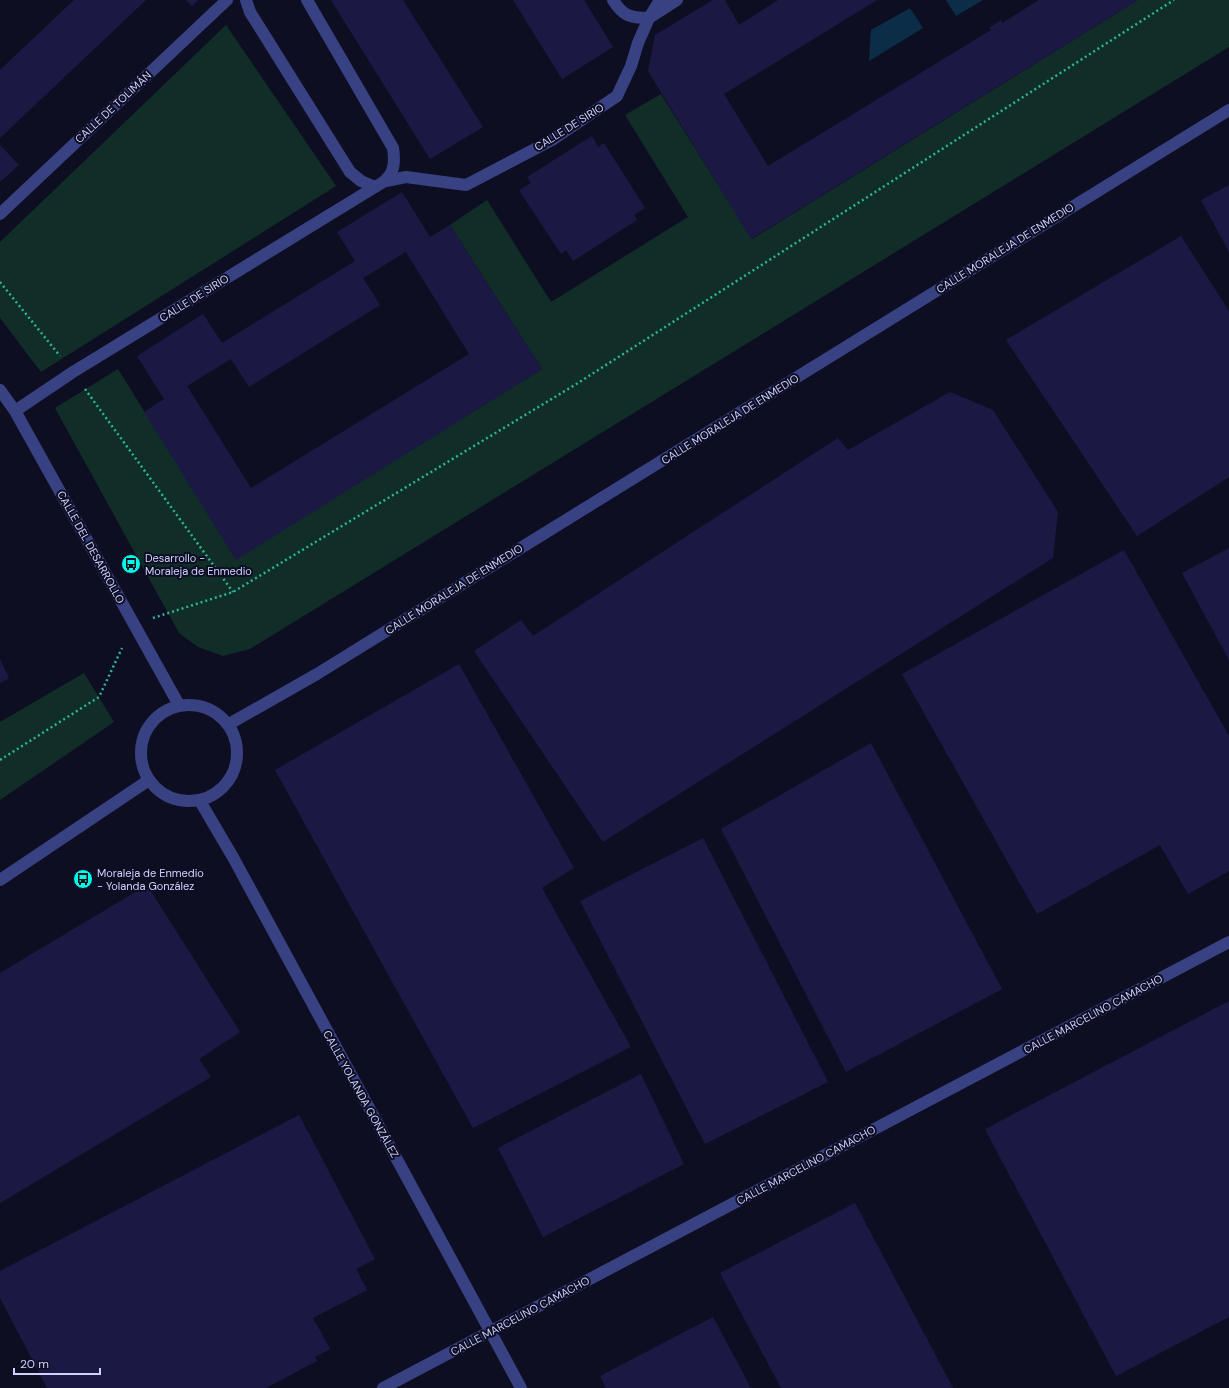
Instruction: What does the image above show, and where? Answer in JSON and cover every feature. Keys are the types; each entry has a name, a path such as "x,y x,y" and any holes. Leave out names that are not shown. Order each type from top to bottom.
{"street":[{"name":"CALLE DE TOLIMÁN","path":"0,214 227,0"},
{"path":"246,0 250,12 350,172 362,181 375,187"},
{"path":"307,0 393,148 396,163 386,181"},
{"path":"613,0 621,12 634,18 649,18 677,0"},
{"name":"CALLE DE SIRIO","path":"15,411 73,372 386,181 406,177 466,184 552,140 617,96 631,66 638,43 649,18 660,0"},
{"name":"CALLE MORALEJA DE ENMEDIO","path":"229,724 318,674 1229,110"},
{"name":"CALLE DEL DESARROLLO","path":"0,390 15,411 179,705"},
{"path":"193,704 206,707 219,714 229,724 237,742 237,761 231,779 218,793 200,801 182,801 166,796 156,789 149,780 141,763 141,744 148,726 161,713 179,705 193,704"},
{"path":"0,880 149,780"},
{"name":"CALLE YOLANDA GONZÁLEZ","path":"200,801 234,859 491,1331 520,1388"},
{"name":"CALLE MARCELINO CAMACHO","path":"383,1388 1229,942"}],"path":[{"path":"0,760 99,697 134,624 233,592 578,383 1174,0"},
{"path":"0,282 73,372 233,592"}],"green space":[{"path":"1138,0 1229,0 1229,47 250,649 223,656 198,647 179,633 55,408 118,369 236,559 542,369 450,225 487,200 551,302 688,217 625,115 661,94 752,239"},
{"path":"226,25 336,186 41,372 0,318 0,242"},
{"path":"84,673 114,722 0,800 0,722"}],"water":[{"path":"946,0 983,0 956,16"},
{"path":"910,8 923,28 869,61 871,30"}],"building":[{"path":"74,0 146,0 0,138 0,70"},
{"path":"186,0 198,0 192,6"},
{"path":"331,0 403,0 483,127 430,159"},
{"path":"513,0 584,0 613,47 562,79"},
{"path":"713,0 725,0 739,25 778,0 877,0 724,94 768,166 991,30 989,28 1001,20 1002,23 1039,0 1138,0 751,239 648,71 655,35"},
{"path":"592,136 598,147 604,143 645,208 634,215 637,220 573,261 566,250 561,254 519,190 531,183 527,177"},
{"path":"0,145 19,165 0,182"},
{"path":"1229,185 1229,252 1201,200"},
{"path":"402,192 430,237 450,225 542,369 236,560 144,412 164,399 137,356 203,314 222,343 355,261 337,232","holes":["406,252 469,354 251,488 187,386 231,359 249,387 380,305 363,278"]},
{"path":"1181,236 1229,311 1229,477 1137,536 1006,340"},
{"path":"950,392 993,410 1058,512 1053,558 603,842 474,651 521,620 533,636 838,438 848,450"},
{"path":"1229,548 1229,660 1182,573"},
{"path":"1124,550 1229,736 1229,871 1188,894 1160,845 1037,914 902,674"},
{"path":"0,659 9,678 0,683"},
{"path":"459,664 574,868 542,888 631,1047 473,1128 275,770"},
{"path":"871,743 1002,989 846,1072 721,829"},
{"path":"703,838 828,1082 705,1144 580,901"},
{"path":"147,885 240,1032 199,1059 211,1077 0,1203 0,973"},
{"path":"1229,1001 1229,1317 1116,1376 985,1129"},
{"path":"641,1074 684,1164 543,1237 498,1148"},
{"path":"299,1115 375,1259 356,1269 367,1290 313,1318 330,1349 315,1357 317,1361 266,1388 47,1388 0,1298 0,1271"},
{"path":"855,1203 953,1388 781,1388 720,1273"},
{"path":"713,1317 751,1388 606,1388 600,1376"}],"place":[{"name":"Desarrollo - Moraleja de Enmedio","path":"131,564"},
{"name":"Moraleja de Enmedio - Yolanda González","path":"83,879"}]}
